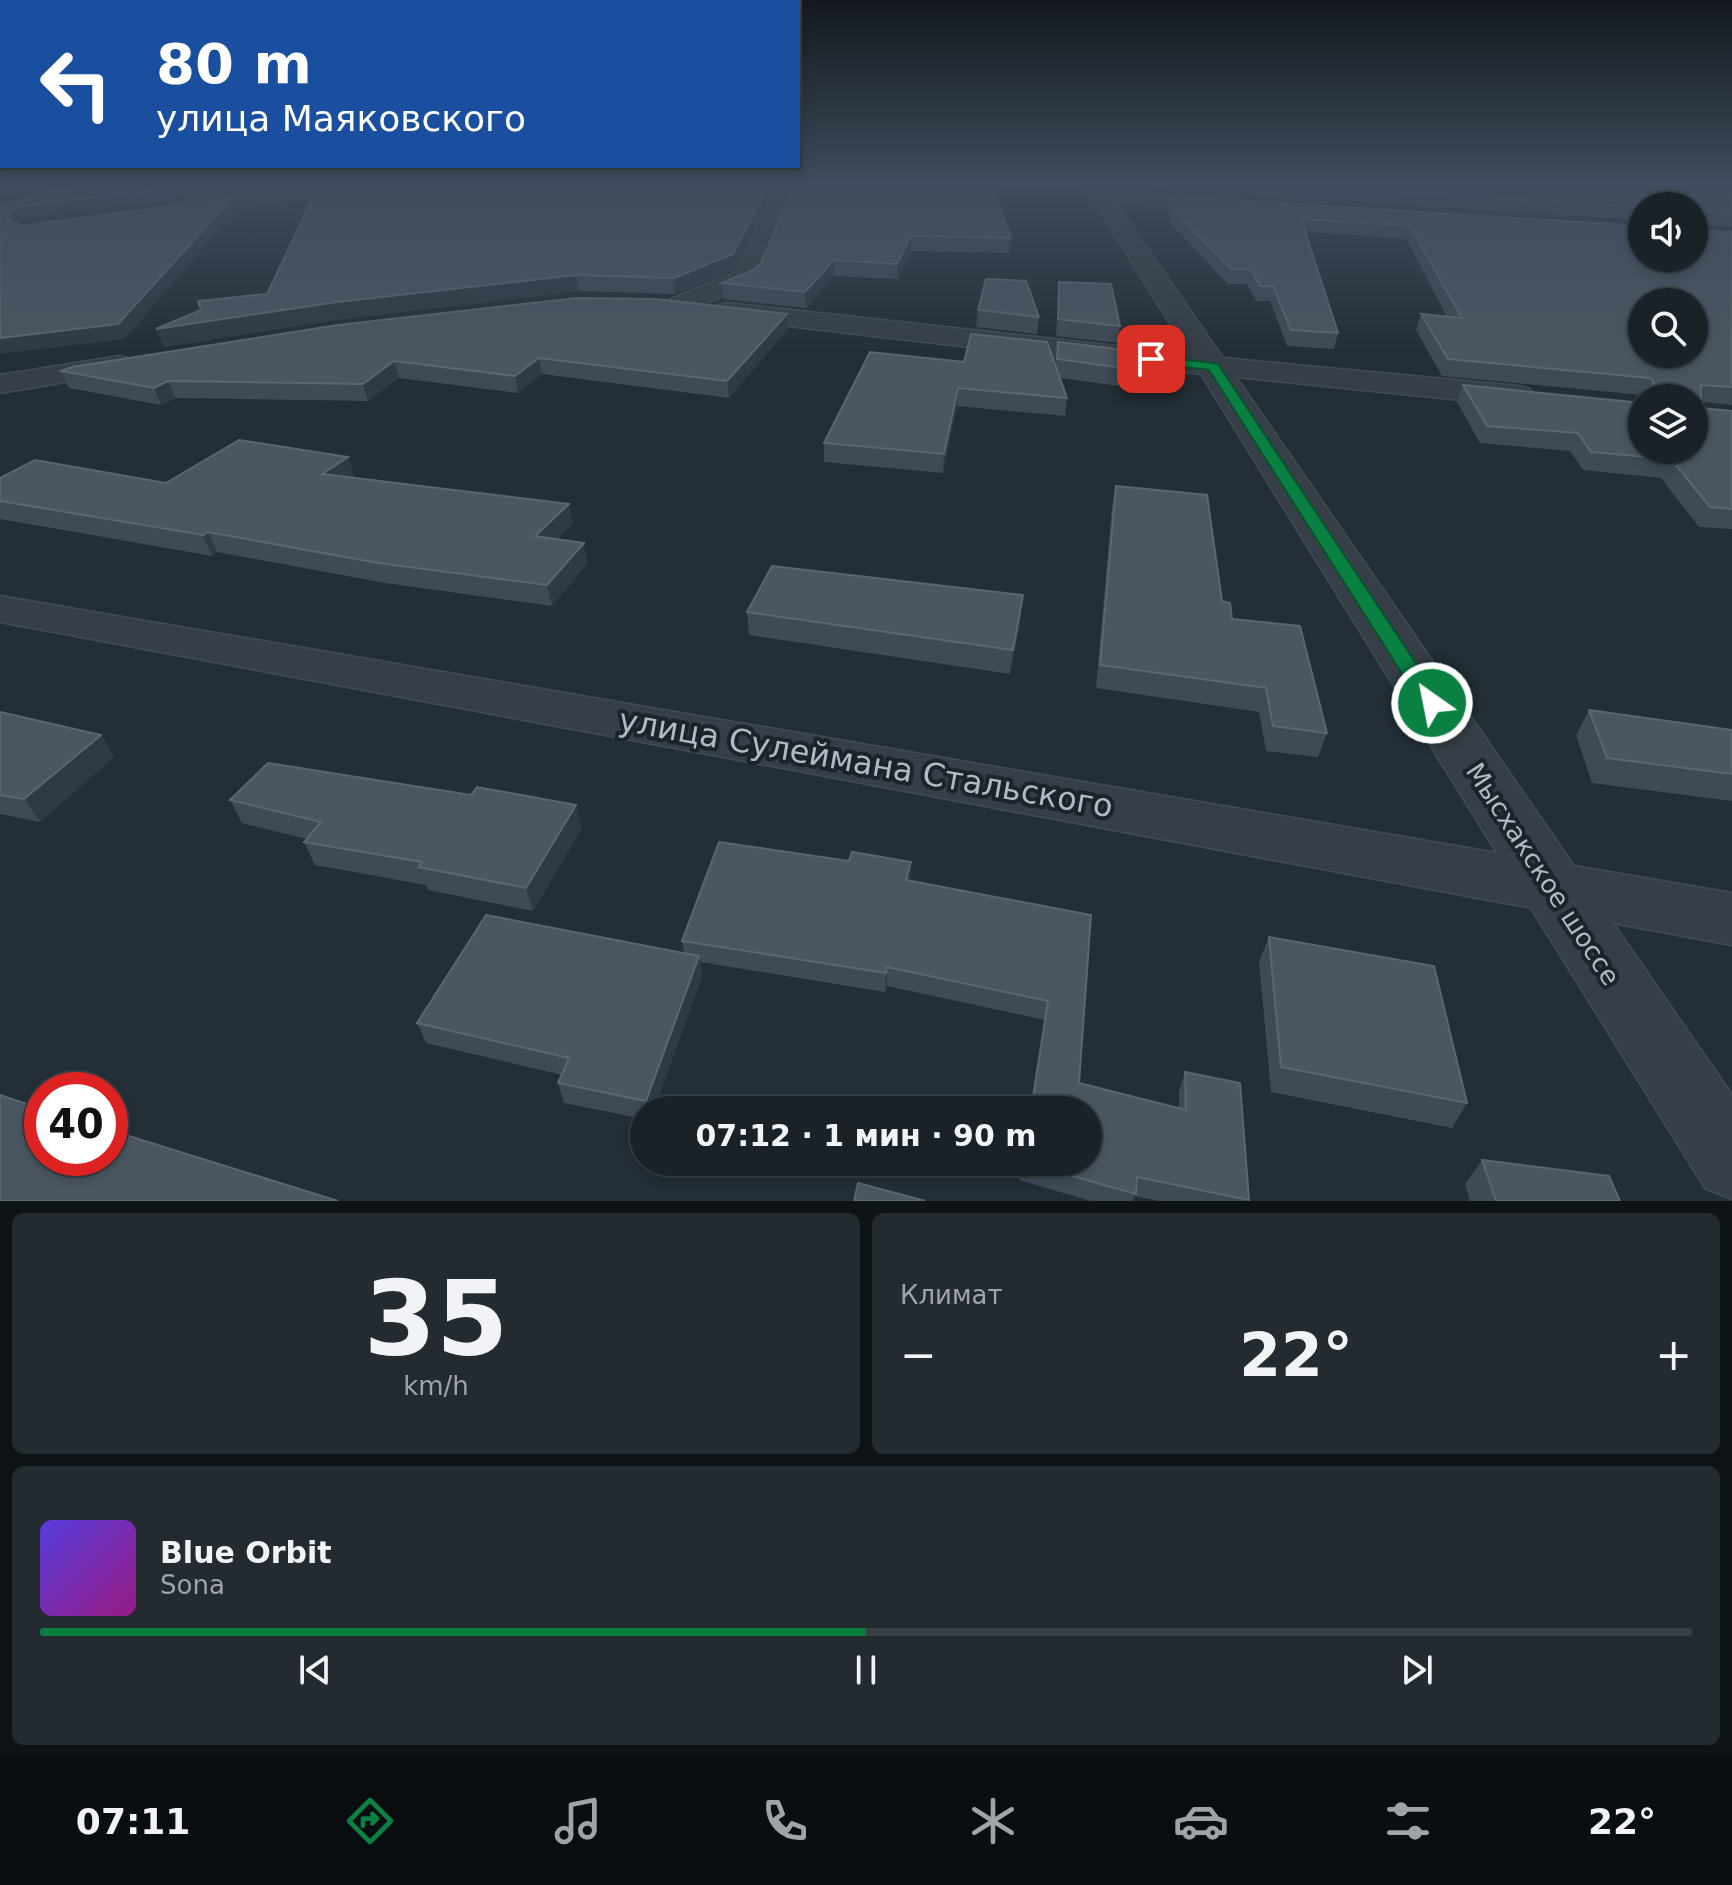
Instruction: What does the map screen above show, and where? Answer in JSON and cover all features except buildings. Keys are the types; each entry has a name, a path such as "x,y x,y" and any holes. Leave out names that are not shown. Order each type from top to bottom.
{"street":[{"path":"763,240 746,277 669,304 1213,366 1547,399"},
{"name":"Мысхакское шоссе","path":"1130,240 1732,1161"},
{"path":"0,384 140,362"},
{"name":"улица Сулеймана Стальского","path":"0,609 1732,919"}],"route":[{"path":"1151,359 1213,366 1432,703"}]}
